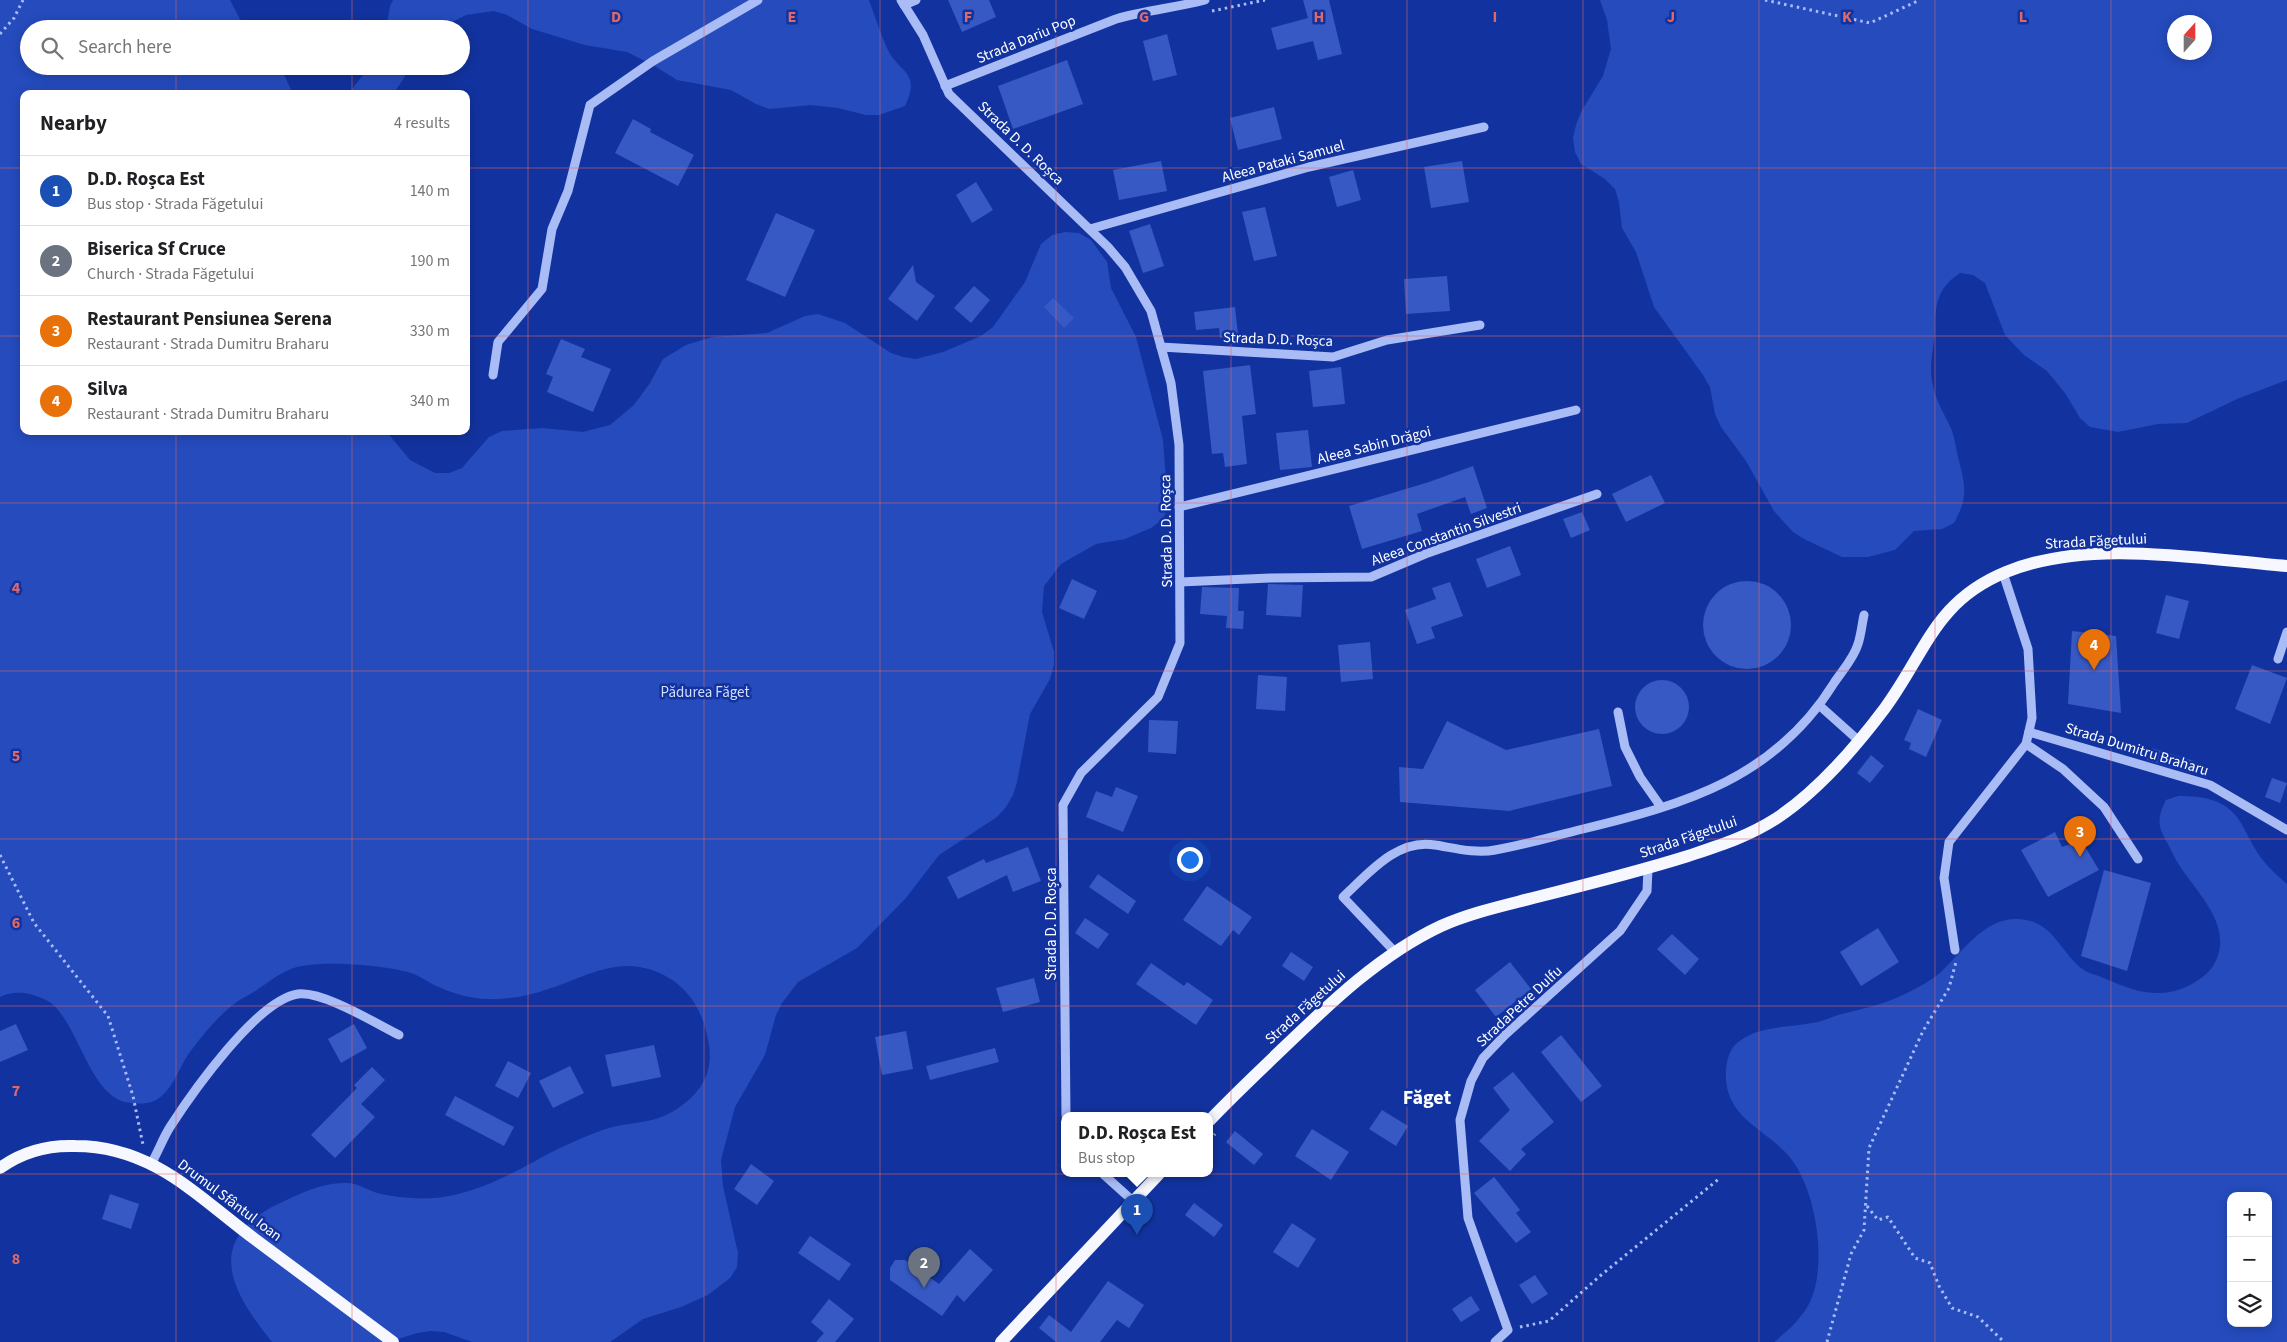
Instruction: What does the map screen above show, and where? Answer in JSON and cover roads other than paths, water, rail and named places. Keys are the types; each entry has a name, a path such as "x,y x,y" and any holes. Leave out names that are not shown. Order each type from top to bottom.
{"main road":[{"name":"Strada Făgetului","path":"1213,1117 1316,1016 1361,978 1396,953 1440,927 1490,909 1648,869 1742,838 1779,816 1836,765 1858,740 1886,706 1930,636 1958,600 1979,585 2034,561 2068,556 2101,554 2156,555 2287,566"},
{"name":"Drumul Sfântul Ioan","path":"0,1168 31,1151 58,1146 105,1148 149,1162 191,1188 238,1227 392,1342"},
{"path":"1001,1342 1156,1177"}],"street":[{"path":"493,375 498,342 542,289 552,229 568,191 590,105 652,61 758,0"},
{"path":"902,3 916,0"},
{"name":"Strada Dariu Pop","path":"945,86 1116,19 1143,11 1178,7 1205,0"},
{"name":"Strada D. D. Roșca","path":"902,3 923,34 949,94 1090,229 1125,267 1151,311 1171,383 1179,445 1180,643 1158,697 1080,773 1064,805 1066,1112"},
{"name":"Aleea Pataki Samuel","path":"1090,229 1309,167 1484,127"},
{"name":"Strada D.D. Roșca","path":"1161,346 1333,357 1387,340 1480,325"},
{"name":"Aleea Sabin Drăgoi","path":"1179,507 1576,410"},
{"name":"Aleea Constantin Silvestri","path":"1180,582 1270,578 1371,577 1425,554 1597,494"},
{"path":"1955,950 1944,878 1949,842 2026,744 2032,718 2028,649 2003,573"},
{"path":"1396,953 1342,896 1391,853 1432,844 1454,849 1492,851 1633,817 1692,798 1740,775 1781,748 1820,706 1858,646 1864,615"},
{"path":"2278,659 2287,632"},
{"path":"1820,706 1858,740"},
{"path":"1618,712 1625,747 1640,777 1661,807"},
{"name":"Strada Dumitru Braharu","path":"2029,732 2210,785 2287,830"},
{"path":"2026,744 2063,769 2104,807 2138,859"},
{"name":"StradaPetre Dulfu","path":"1495,1342 1508,1330 1468,1218 1460,1120 1471,1082 1483,1058 1505,1035 1620,931 1647,890 1648,869"},
{"path":"149,1162 170,1128 217,1062 254,1021 279,1001 298,994 323,997 399,1035"},
{"path":"1106,1177 1133,1200"}],"place":[{"name":"Silva","path":"2094,670"},
{"name":"Restaurant Pensiunea Serena","path":"2080,857"},
{"name":"D.D. Roșca Est","path":"1137,1235"},
{"name":"Biserica Sf Cruce","path":"924,1288"}],"district":[{"name":"Făget","path":"1427,1097"}],"park label":[{"name":"Pădurea Făget","path":"705,692"}]}
